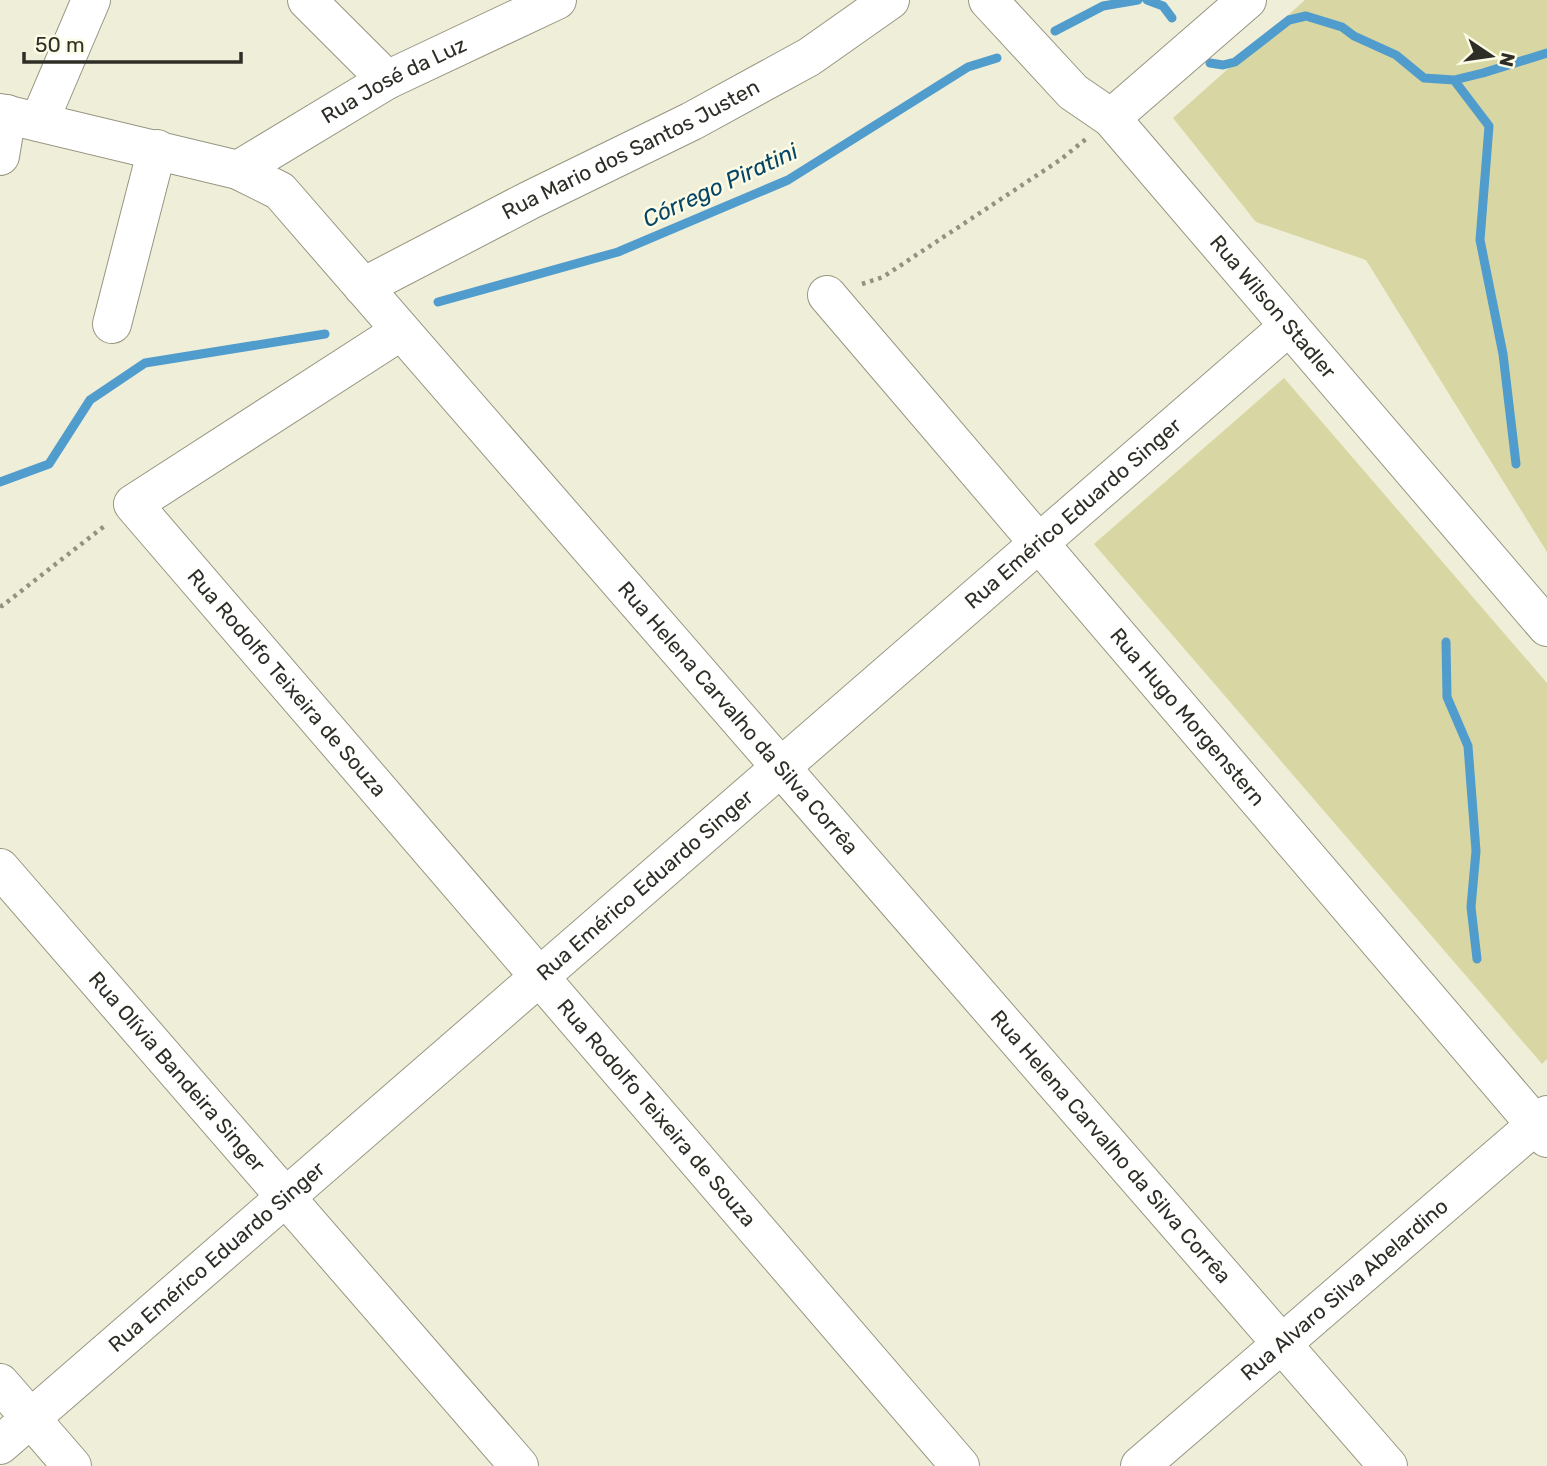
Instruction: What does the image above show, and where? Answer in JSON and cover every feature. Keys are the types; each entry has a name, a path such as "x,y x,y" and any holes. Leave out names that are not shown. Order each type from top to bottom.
{"street":[{"path":"0,156 15,116 91,0"},
{"path":"307,0 387,80"},
{"name":"Rua José da Luz","path":"238,170 387,80 557,0"},
{"name":"Rua Mario dos Santos Justen","path":"363,287 530,200 692,121 809,57 890,0"},
{"name":"Rua Wilson Stadler","path":"988,0 1073,92 1111,118 1547,627"},
{"path":"1111,118 1247,0"},
{"name":"Rua Helena Carvalho da Silva Corrêa","path":"15,116 238,170 280,191 1388,1466"},
{"path":"112,324 158,149"},
{"name":"Rua Hugo Morgenstern","path":"827,295 1543,1126"},
{"name":"Rua Emérico Eduardo Singer","path":"0,1445 1289,326"},
{"path":"134,503 401,331"},
{"name":"Rua Rodolfo Teixeira de Souza","path":"134,503 960,1466"},
{"name":"Rua Olívia Bandeira Singer","path":"0,868 519,1466"},
{"name":"Rua Alvaro Silva Abelardino","path":"1140,1466 1543,1126"},
{"path":"0,1383 72,1466"}],"path":[{"path":"827,295 883,277 1060,160 1111,118"},
{"path":"0,605 134,503"}],"shaded area":[{"path":"1305,0 1547,0 1547,552 1366,260 1256,222 1173,118"},
{"path":"1284,378 1547,683 1547,1059 1542,1064 1094,544"}],"waterway":[{"name":"Córrego Piratini","path":"1055,31 1103,6 1138,0"},
{"name":"Córrego Piratini","path":"1147,0 1163,6 1172,18"},
{"name":"Córrego Piratini","path":"1210,63 1223,65 1235,62 1289,20 1306,16 1342,27 1354,36 1396,55 1424,78 1454,80 1547,53"},
{"name":"Córrego Piratini","path":"438,302 618,252 788,180 968,67 997,58"},
{"path":"1454,80 1489,126 1480,240 1503,354 1516,464"},
{"name":"Córrego Piratini","path":"0,482 49,464 90,400 145,363 325,334"},
{"path":"1446,642 1447,697 1468,746 1476,851 1471,907 1477,959"}]}
